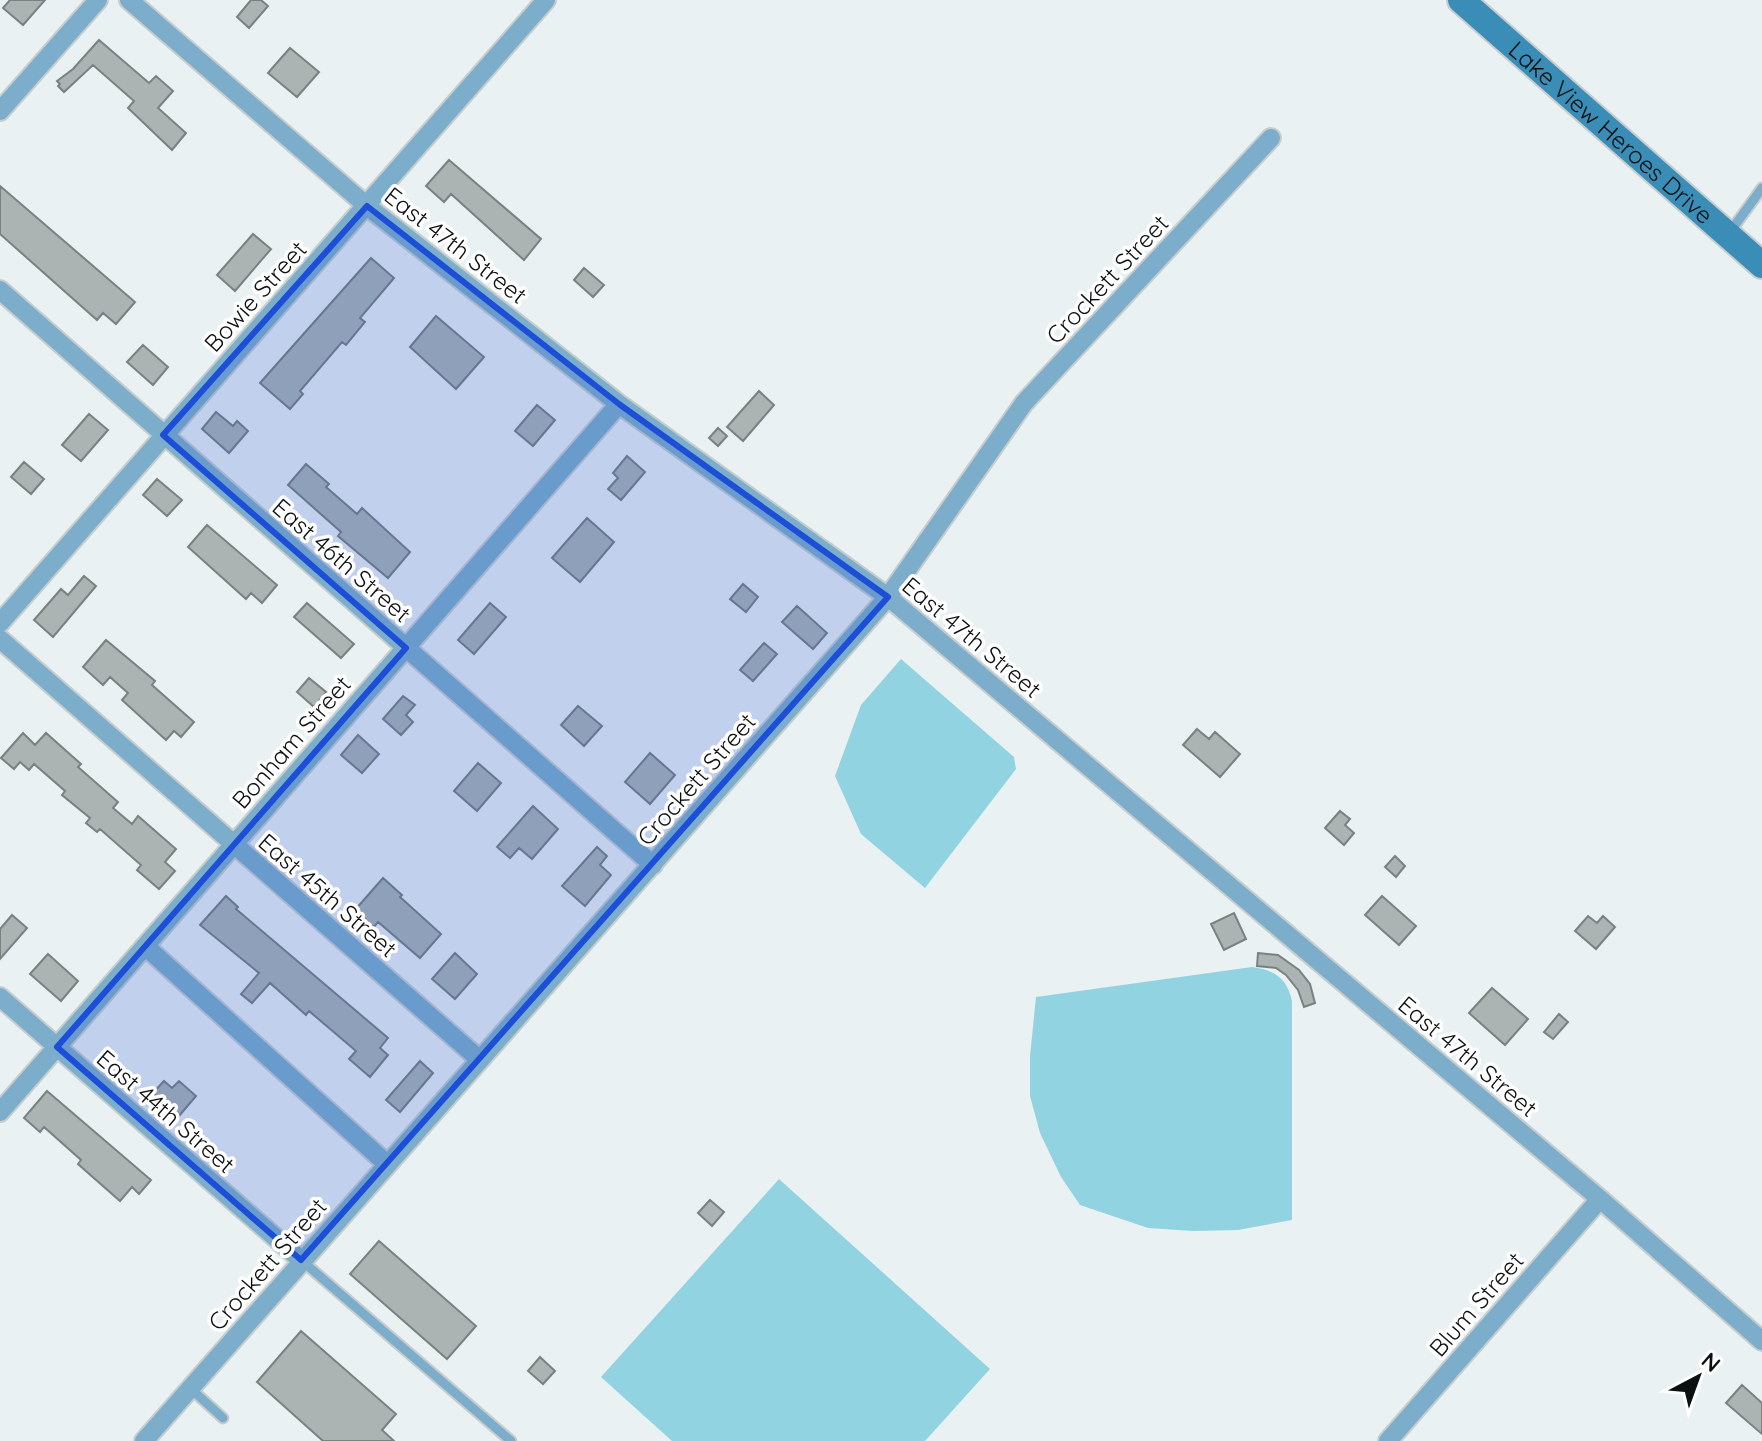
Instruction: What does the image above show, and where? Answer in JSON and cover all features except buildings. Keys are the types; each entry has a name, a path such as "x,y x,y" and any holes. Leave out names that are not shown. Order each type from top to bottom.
{"street":[{"path":"0,111 98,0"},
{"name":"East 47th Street","path":"129,0 367,206 619,404 888,597 1600,1199 1762,1341"},
{"name":"Bowie Street","path":"0,623 546,0"},
{"name":"Lake View Heroes Drive","path":"1461,0 1762,265"},
{"name":"Crockett Street","path":"144,1441 888,597 1024,403 1271,138"},
{"name":"East 46th Street","path":"0,290 653,865"},
{"name":"Bonham Street","path":"0,1112 619,404"},
{"name":"East 45th Street","path":"0,639 479,1059"},
{"path":"145,946 387,1164"},
{"name":"East 44th Street","path":"0,997 301,1260"},
{"name":"Blum Street","path":"1388,1441 1600,1199"}],"lane":[{"path":"1728,235 1762,188"},
{"path":"301,1260 511,1441"},
{"path":"190,1388 223,1418"}],"highlighted area":[{"path":"367,206 619,404 888,597 301,1260 57,1047 406,648 163,435"}],"shaded area":[{"path":"901,659 1014,757 1016,769 925,888 861,834 835,776 861,705"},
{"path":"1252,967 1278,976 1287,986 1292,1001 1292,1220 1238,1230 1148,1228 1080,1205 1061,1177 1040,1133 1030,1096 1030,1056 1036,997"},
{"path":"779,1179 990,1369 925,1441 672,1441 601,1377"}]}
